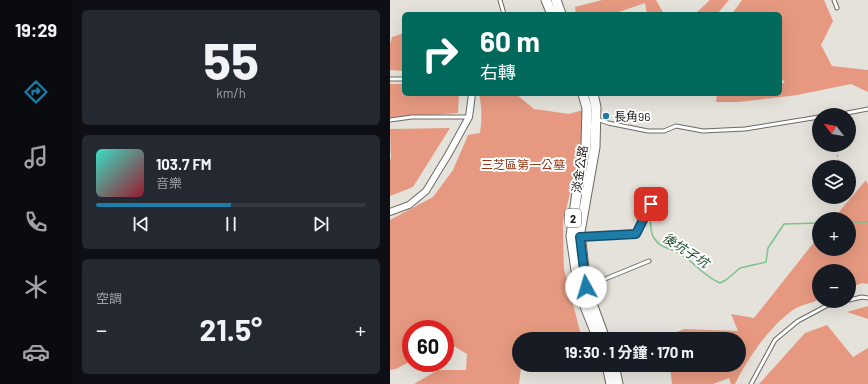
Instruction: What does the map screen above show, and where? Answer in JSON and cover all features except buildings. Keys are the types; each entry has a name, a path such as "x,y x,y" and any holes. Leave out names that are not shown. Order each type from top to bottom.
{"main road":[{"path":"546,0 551,12"},
{"path":"556,0 560,12"},
{"name":"淡金公路","path":"583,96 587,108 586,145 580,207 580,237 586,287 602,332"},
{"name":"淡金公路","path":"593,96 596,107 595,147 571,236 579,292 595,332"},
{"path":"608,372 611,384"},
{"path":"615,372 618,384"}],"street":[{"path":"390,212 409,205 426,191 469,117 472,96"}],"lane":[{"path":"500,0 503,12"},
{"path":"834,0 837,8"},
{"path":"390,79 402,79"},
{"path":"856,111 868,109"},
{"path":"390,120 412,117 469,117"},
{"path":"595,119 648,131 664,131 676,126 703,131 745,129 812,118"},
{"path":"580,237 636,234 651,204"},
{"path":"586,287 650,261"},
{"path":"856,298 868,298"},
{"path":"751,384 775,340 798,321 822,308"}],"green space":[{"path":"602,0 656,0 663,12 647,12 645,3 619,12 576,12 575,7"},
{"path":"710,0 729,0 719,12 697,12"},
{"path":"742,0 824,0 833,21 821,45 832,66 868,70 868,92 851,84 797,95 739,102 716,102 717,96 782,96 782,83 785,83 782,79 782,12 733,12"},
{"path":"402,34 402,71 390,70 390,44 392,37"},
{"path":"390,84 402,84 402,96 459,96 458,113 390,118"},
{"name":"三芝區第一公墓","path":"479,96 518,96 534,109 569,114 583,110 581,149 563,222 564,269 580,332 512,332 512,372 520,372 519,384 414,384 435,372 454,372 454,370 466,370 467,354 454,346 454,320 402,320 402,366 390,370 390,220 433,197 453,170 468,135 480,133 481,114"},
{"path":"450,128 413,187 390,196 390,129"},
{"path":"866,180 868,185 868,284 862,283 856,285 856,264 812,264 812,302 796,308 784,317 768,334 746,364 746,332 677,332 684,329 738,331 731,314 754,318 812,245 812,256 856,256 856,212 839,212 846,204 856,204 856,192"},
{"path":"868,306 868,319 847,312"},
{"path":"827,325 853,357 868,348 868,384 759,384 805,333"},
{"path":"671,372 742,372 735,384 731,384 729,378 713,384 672,384"}],"waterway":[{"name":"後坑子坑","path":"650,217 652,233 659,244 683,255 709,277 720,283 740,268 766,262 768,248 784,224 812,223"},
{"name":"後坑子坑","path":"856,222 868,222"}],"place":[{"name":"長角96","path":"606,116"}],"route":[{"path":"586,287 580,237 636,234 651,204"}]}
